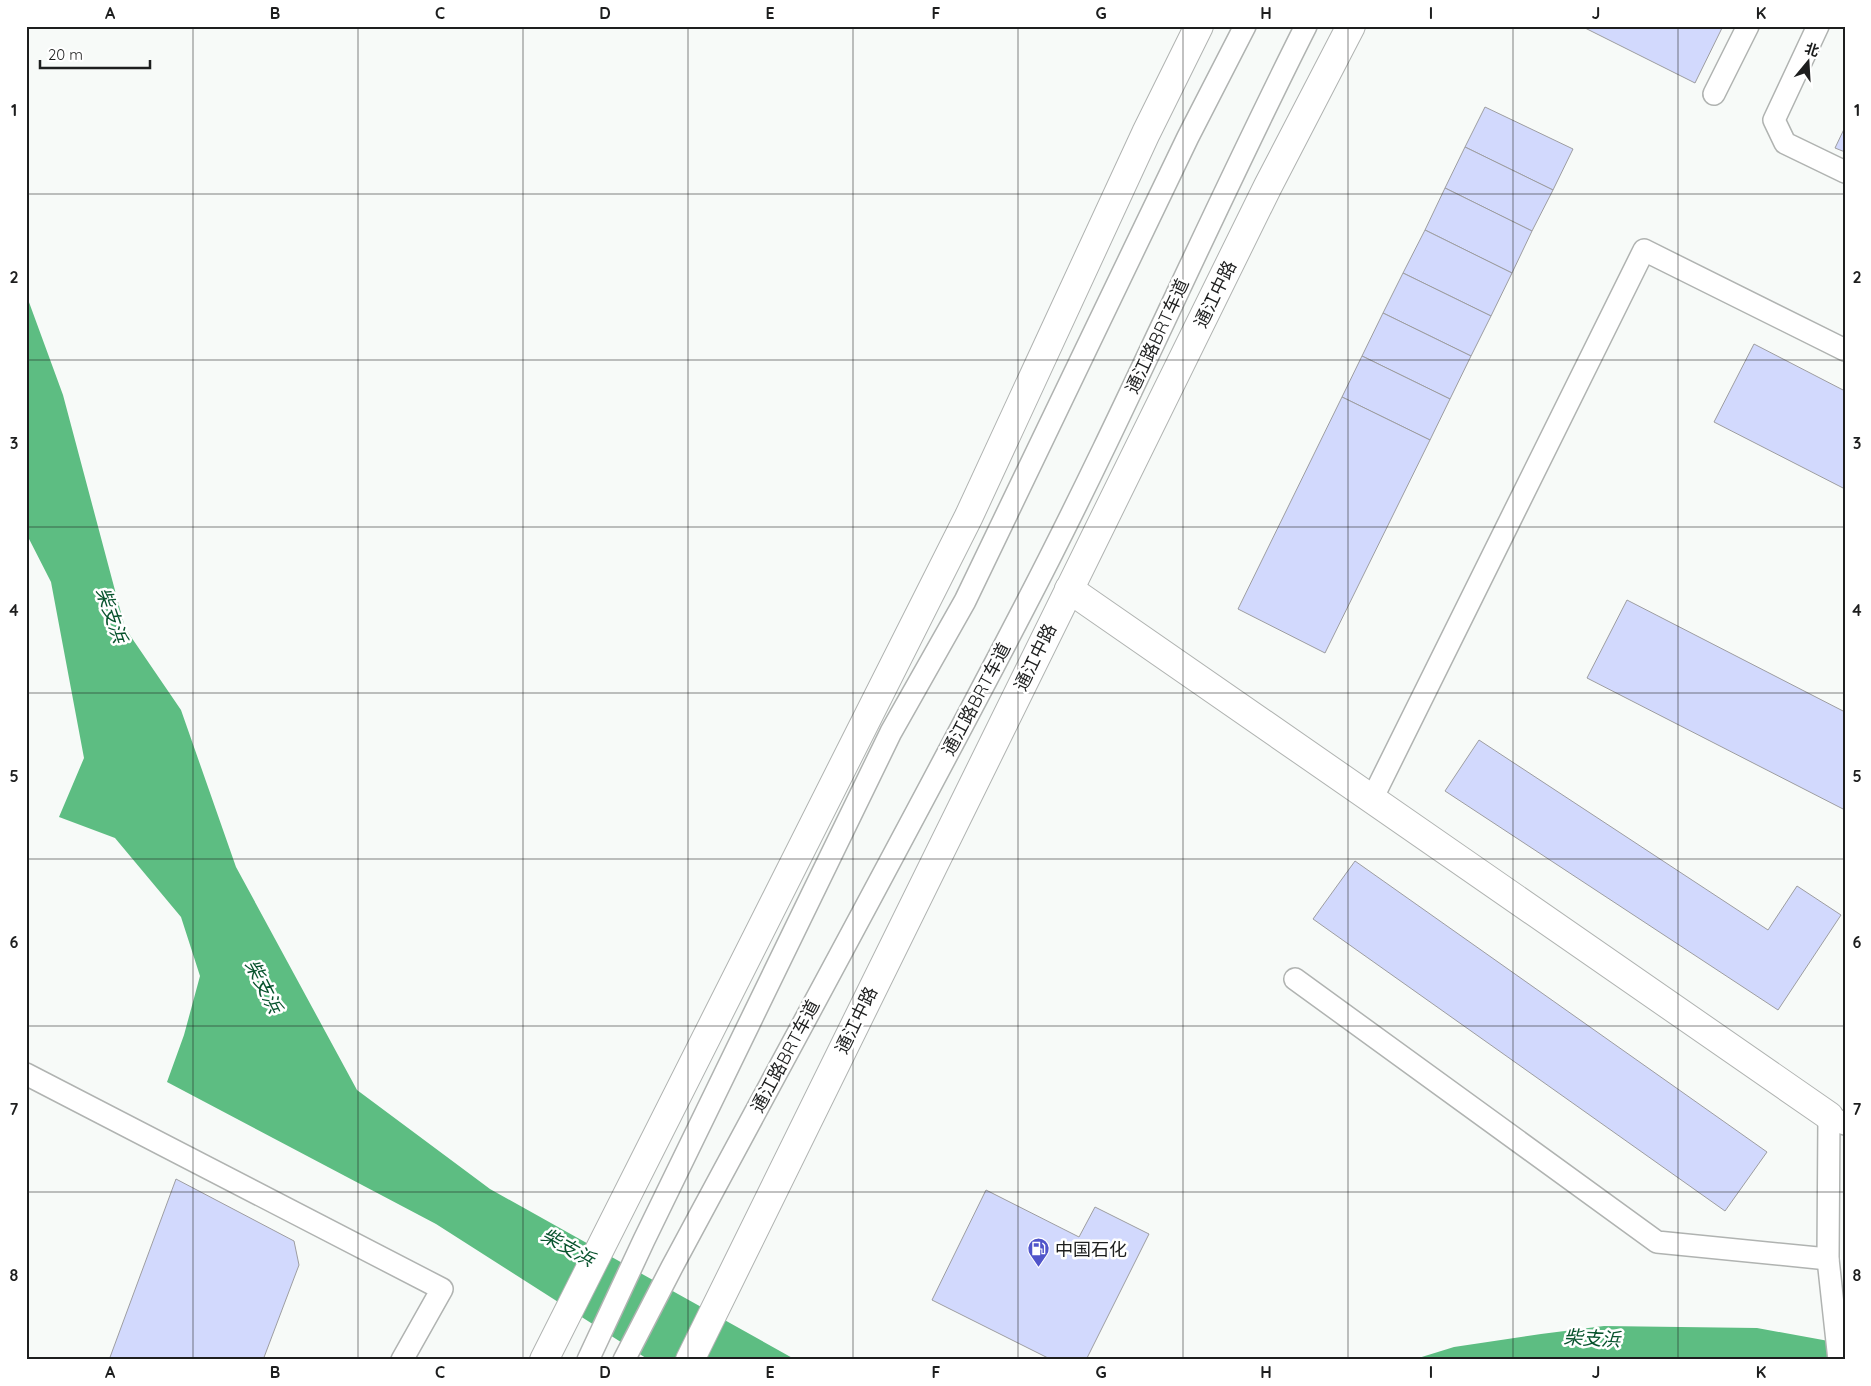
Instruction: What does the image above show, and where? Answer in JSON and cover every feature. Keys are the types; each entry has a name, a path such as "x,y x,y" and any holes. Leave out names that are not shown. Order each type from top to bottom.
{"main road":[{"path":"544,1360 969,516 1146,133 1199,26"},
{"name":"通江中路","path":"690,1360 1268,186 1351,26"},
{"path":"1069,589 1837,1120"}],"lane":[{"path":"592,1350 891,732 965,601 1188,137 1245,26"},
{"name":"通江路BRT车道","path":"624,1360 1026,605 1306,26"},
{"path":"1714,94 1748,26"},
{"path":"1818,26 1774,120 1785,143 1845,172"},
{"path":"1372,799 1644,250 1845,350"},
{"path":"1295,979 1657,1242 1828,1259"},
{"path":"26,1074 442,1289 402,1360"},
{"path":"1837,1120 1828,1259 1838,1360"}],"water":[{"name":"柴支浜","path":"26,294 63,395 125,628 181,710 236,867 357,1090 490,1189 796,1360 649,1360 436,1224 167,1082 184,1035 200,976 181,917 115,838 59,817 84,758 51,582 26,533"},
{"name":"柴支浜","path":"1604,1326 1757,1328 1845,1344 1845,1360 1412,1360 1454,1347"}],"building":[{"path":"1581,26 1723,26 1695,83"},
{"path":"1485,107 1573,149 1553,190 1465,147"},
{"path":"1845,127 1845,152 1835,148"},
{"path":"1465,147 1553,190 1532,231 1445,188"},
{"path":"1445,188 1532,231 1512,273 1425,230"},
{"path":"1425,230 1512,273 1491,316 1403,273"},
{"path":"1403,273 1491,316 1471,356 1383,313"},
{"path":"1383,313 1471,356 1450,399 1362,356"},
{"path":"1754,344 1845,391 1845,489 1714,422"},
{"path":"1362,356 1450,399 1430,440 1342,397"},
{"path":"1342,397 1430,440 1325,653 1238,609"},
{"path":"1627,600 1845,712 1845,810 1587,678"},
{"path":"1479,740 1768,930 1797,886 1841,915 1778,1010 1445,791"},
{"path":"1355,861 1767,1152 1725,1211 1313,919"},
{"path":"176,1179 294,1241 299,1265 263,1360 109,1360"},
{"name":"中国石化","path":"986,1190 1079,1237 1095,1207 1149,1234 1086,1360 1052,1360 932,1300"}],"place":[{"name":"中国石化","path":"1039,1268"}]}
